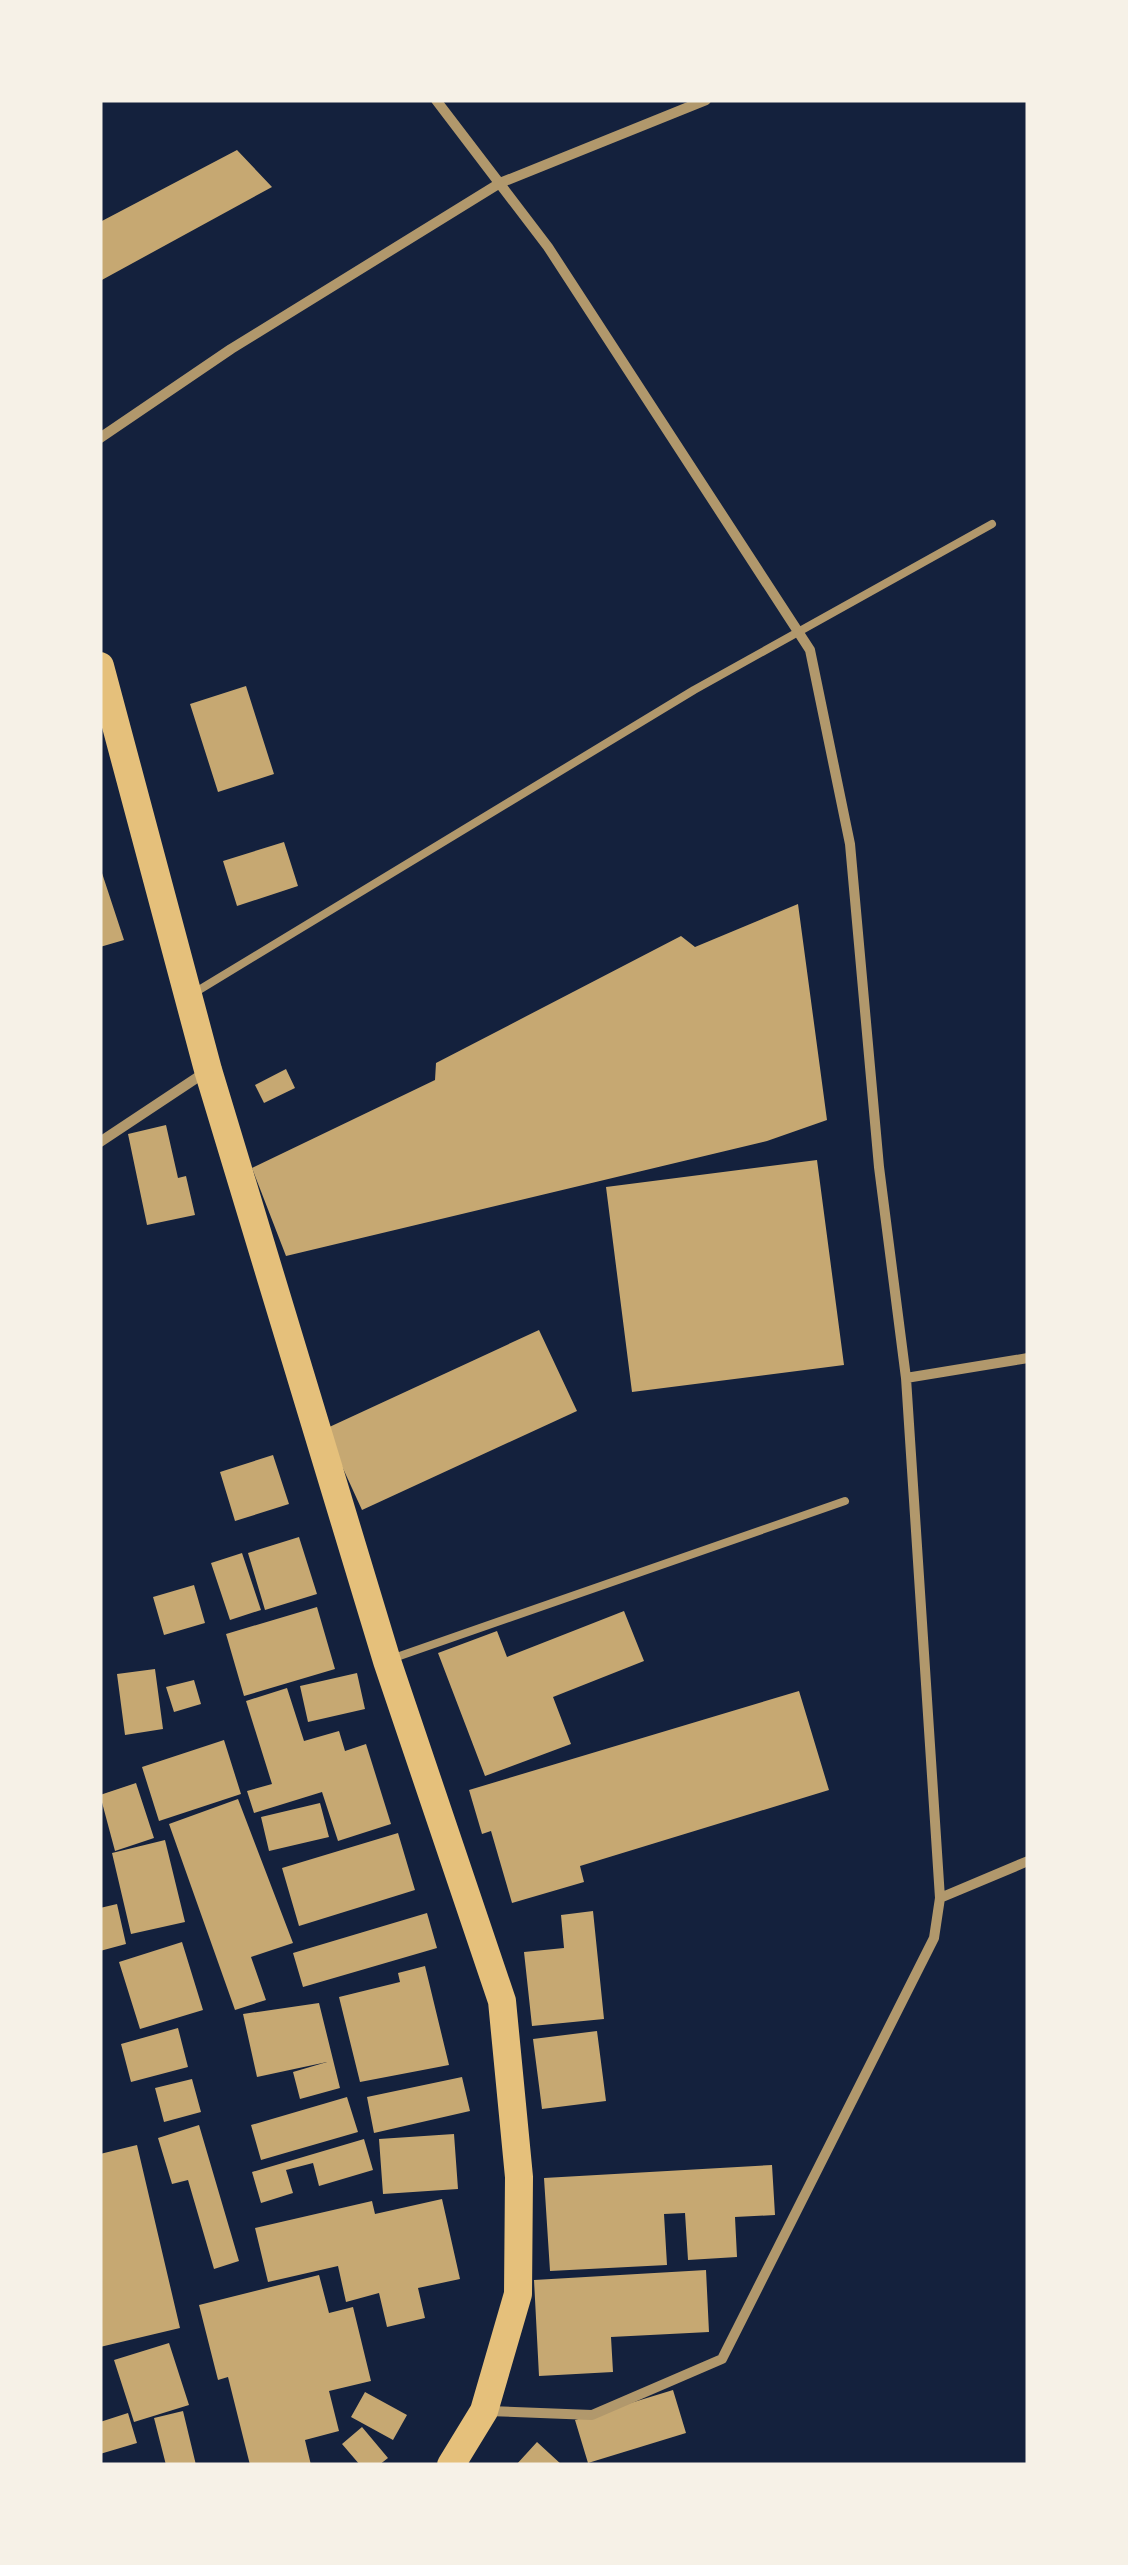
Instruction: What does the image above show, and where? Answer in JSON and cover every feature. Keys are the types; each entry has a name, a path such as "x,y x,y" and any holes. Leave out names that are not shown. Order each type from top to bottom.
{"highway":[{"path":"100,666 208,1070 387,1661 502,2001 519,2176 518,2294 484,2411 451,2465"}],"street":[{"path":"436,100 548,247 810,650 850,844 879,1167 906,1378 940,1898 934,1938 722,2358 592,2415 484,2411"},
{"path":"100,438 230,349 500,183 706,100"},
{"path":"100,1142 208,1070"},
{"path":"906,1378 1028,1358"},
{"path":"940,1898 1028,1861"}],"lane":[{"path":"190,996 694,690 801,634 992,524"},
{"path":"387,1661 846,1501"}],"building":[{"path":"237,150 272,187 100,281 100,222"},
{"path":"246,686 274,774 218,792 190,704"},
{"path":"284,842 298,886 237,906 223,861"},
{"path":"100,867 124,940 100,947"},
{"path":"798,904 827,1120 767,1141 286,1256 252,1168 435,1080 436,1063 681,936 695,947"},
{"path":"286,1069 295,1088 264,1103 255,1085"},
{"path":"166,1125 178,1178 186,1176 195,1215 147,1225 128,1134"},
{"path":"817,1160 844,1365 632,1392 606,1187"},
{"path":"539,1330 577,1411 362,1510 325,1429"},
{"path":"273,1455 289,1504 235,1521 220,1472"},
{"path":"299,1537 317,1594 265,1610 248,1553"},
{"path":"242,1553 261,1610 230,1620 211,1563"},
{"path":"194,1585 205,1623 164,1635 153,1597"},
{"path":"317,1607 335,1669 244,1696 226,1634"},
{"path":"624,1611 644,1661 553,1697 571,1744 485,1776 438,1653 497,1631 507,1657"},
{"path":"155,1669 163,1729 125,1735 117,1674"},
{"path":"357,1673 365,1709 308,1722 300,1686"},
{"path":"194,1680 201,1704 174,1712 166,1687"},
{"path":"287,1688 304,1741 339,1731 345,1751 366,1744 391,1824 338,1841 322,1792 254,1813 247,1791 272,1784 246,1701"},
{"path":"799,1691 829,1790 580,1866 584,1882 512,1903 491,1831 482,1834 469,1790"},
{"path":"224,1740 241,1794 159,1821 142,1767"},
{"path":"136,1783 154,1838 115,1851 100,1795"},
{"path":"238,1799 293,1943 251,1957 266,2000 235,2010 169,1824"},
{"path":"320,1803 329,1837 269,1851 261,1817"},
{"path":"398,1833 415,1890 299,1926 282,1868"},
{"path":"165,1840 185,1922 131,1934 112,1853"},
{"path":"117,1904 126,1944 100,1951 100,1908"},
{"path":"593,1911 604,2019 532,2026 524,1952 564,1948 561,1915"},
{"path":"427,1913 437,1948 303,1987 293,1953"},
{"path":"182,1942 203,2010 140,2029 119,1962"},
{"path":"425,1966 449,2065 360,2082 339,1997 400,1982 398,1973"},
{"path":"319,2003 340,2088 300,2099 293,2072 327,2062 257,2077 243,2014"},
{"path":"178,2028 188,2067 131,2082 121,2044"},
{"path":"597,2031 606,2101 542,2109 533,2039"},
{"path":"462,2077 470,2111 374,2133 367,2097"},
{"path":"192,2079 201,2112 164,2122 155,2088"},
{"path":"347,2097 358,2132 261,2160 251,2125"},
{"path":"199,2125 239,2261 214,2269 188,2180 172,2184 158,2138"},
{"path":"454,2134 458,2189 383,2194 379,2139"},
{"path":"364,2139 373,2170 319,2186 313,2163 286,2170 293,2193 261,2203 252,2172"},
{"path":"137,2145 180,2328 100,2347 100,2154"},
{"path":"772,2165 775,2215 735,2217 737,2257 688,2260 685,2213 664,2214 667,2265 550,2271 544,2178"},
{"path":"442,2199 460,2279 418,2288 425,2318 387,2327 379,2293 346,2302 338,2266 268,2282 255,2228 372,2201 375,2214"},
{"path":"706,2270 709,2332 611,2337 613,2372 539,2376 534,2280"},
{"path":"319,2275 329,2313 353,2307 371,2381 329,2391 339,2431 305,2440 311,2465 250,2465 228,2377 218,2380 199,2305"},
{"path":"169,2343 189,2405 134,2422 114,2360"},
{"path":"673,2390 686,2433 588,2463 575,2420"},
{"path":"365,2392 407,2415 393,2440 351,2417"},
{"path":"183,2411 196,2465 166,2465 154,2418"},
{"path":"128,2413 137,2443 100,2454 100,2422"},
{"path":"362,2427 388,2458 379,2465 360,2465 342,2444"},
{"path":"537,2442 562,2465 516,2465"}]}
